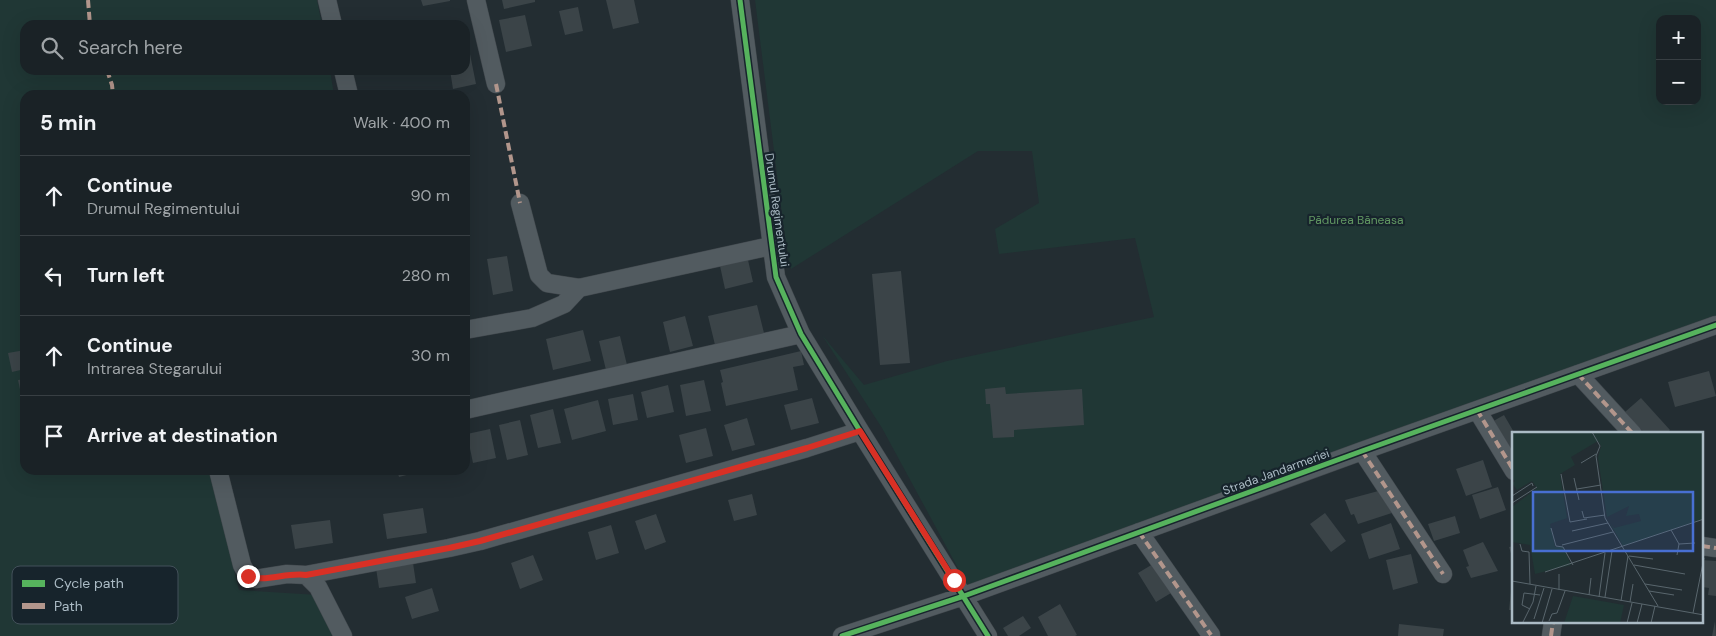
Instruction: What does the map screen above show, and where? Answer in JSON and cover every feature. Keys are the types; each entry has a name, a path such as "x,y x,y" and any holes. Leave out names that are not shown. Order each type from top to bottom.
{"street":[{"path":"327,0 332,20"},
{"path":"476,0 496,84"},
{"name":"Drumul Regimentului","path":"740,0 776,277 801,334 988,636"},
{"path":"344,75 347,90"},
{"name":"Drumul Regimentului","path":"520,203 539,276 547,284 579,288 771,246"},
{"path":"470,329 532,318 564,304 579,288"},
{"name":"Strada Jandarmeriei","path":"843,636 964,596 1716,324"},
{"path":"470,409 801,334"},
{"path":"1578,374 1631,432"},
{"path":"1477,410 1512,468"},
{"path":"219,475 242,565 248,576 255,579 288,574 306,575 480,541 807,448 860,431"},
{"path":"1362,451 1443,574"},
{"path":"1139,532 1212,635"},
{"path":"306,575 318,587 343,636"}],"green space":[{"path":"0,0 317,0 321,20 20,20 20,75 331,75 333,90 20,90 20,475 210,475 239,590 318,595 337,636 0,636"},
{"name":"Pădurea Băneasa","path":"755,0 1716,0 1716,325 964,596 965,581 882,428 822,335 864,385 947,361 1154,317 1135,238 999,254 995,229 1039,203 1032,151 978,151 791,269 785,238"}],"building":[{"path":"421,0 450,0 450,1 423,6"},
{"path":"502,0 535,0 535,2 504,9"},
{"path":"606,0 634,0 639,23 613,29"},
{"path":"578,7 583,31 565,35 559,11"},
{"path":"525,15 532,46 506,52 499,20"},
{"path":"470,54 476,84 453,89 451,75 470,75"},
{"path":"507,256 513,291 493,295 487,259"},
{"path":"748,260 753,282 725,289 720,266"},
{"path":"901,271 910,363 880,365 872,274"},
{"path":"757,305 765,337 716,349 708,316"},
{"path":"685,316 693,346 670,352 663,322"},
{"path":"583,330 591,361 553,370 546,339"},
{"path":"620,336 627,365 606,370 599,341"},
{"path":"20,351 20,370 12,372 8,353"},
{"path":"801,351 804,365 793,367 798,390 726,406 720,370"},
{"path":"1709,371 1716,396 1675,407 1668,382"},
{"path":"704,380 711,411 686,416 680,385"},
{"path":"668,385 674,412 647,418 641,392"},
{"path":"1005,387 1006,394 1082,389 1084,425 1014,430 1014,437 993,438 990,404 986,404 985,389"},
{"path":"633,394 638,420 613,425 608,399"},
{"path":"812,398 819,423 791,430 784,405"},
{"path":"1641,398 1670,430 1668,432 1643,432 1625,412"},
{"path":"598,400 606,431 572,440 564,409"},
{"path":"553,409 561,443 538,448 530,415"},
{"path":"1504,415 1514,432 1512,432 1512,454 1508,456 1490,423"},
{"path":"747,418 755,445 732,451 724,425"},
{"path":"520,420 528,455 507,460 499,425"},
{"path":"706,428 713,456 686,463 679,435"},
{"path":"490,429 496,458 473,463 470,448 470,433"},
{"path":"1483,460 1492,487 1466,496 1456,469"},
{"path":"1498,487 1506,510 1480,519 1472,495"},
{"path":"1382,490 1398,511 1358,524 1354,514 1351,515 1345,500"},
{"path":"752,494 757,515 734,521 728,500"},
{"path":"423,508 427,533 387,539 383,514"},
{"path":"1325,513 1346,541 1331,552 1310,524"},
{"path":"656,514 666,542 645,550 635,521"},
{"path":"1455,516 1460,533 1434,541 1428,524"},
{"path":"330,520 333,543 295,549 291,525"},
{"path":"1391,523 1400,549 1369,559 1361,534"},
{"path":"611,525 619,553 596,560 588,532"},
{"path":"1483,542 1498,571 1471,578 1466,567 1469,566 1463,550"},
{"path":"1411,554 1418,583 1393,590 1386,560"},
{"path":"533,555 543,580 520,589 511,563"},
{"path":"1704,560 1716,561 1716,596 1708,595 1709,588 1704,587"},
{"path":"413,563 416,583 379,588 376,568"},
{"path":"1153,564 1171,593 1156,602 1138,573"},
{"path":"1512,582 1512,610 1509,610"},
{"path":"432,588 439,611 412,619 405,597"},
{"path":"1060,604 1077,635 1048,636 1038,617"},
{"path":"1023,616 1031,628 1019,636 1008,636 1003,628"},
{"path":"1715,621 1716,636 1712,636"},
{"path":"1399,624 1444,629 1443,636 1398,636"}],"marked path":[{"path":"88,0 90,20"},
{"path":"109,75 112,90"},
{"path":"496,84 520,203"},
{"path":"1578,374 1631,432"},
{"path":"1477,410 1512,468"},
{"path":"1362,451 1443,574"},
{"path":"1139,532 1211,635"},
{"path":"1704,546 1716,548"},
{"path":"1551,636 1553,624"}],"cycle path":[{"path":"740,0 776,277 801,334 988,636"},
{"path":"842,636 964,596 1716,325"}],"route":[{"path":"248,576 255,579 298,573 306,575 480,541 807,448 860,431 954,580"}]}
